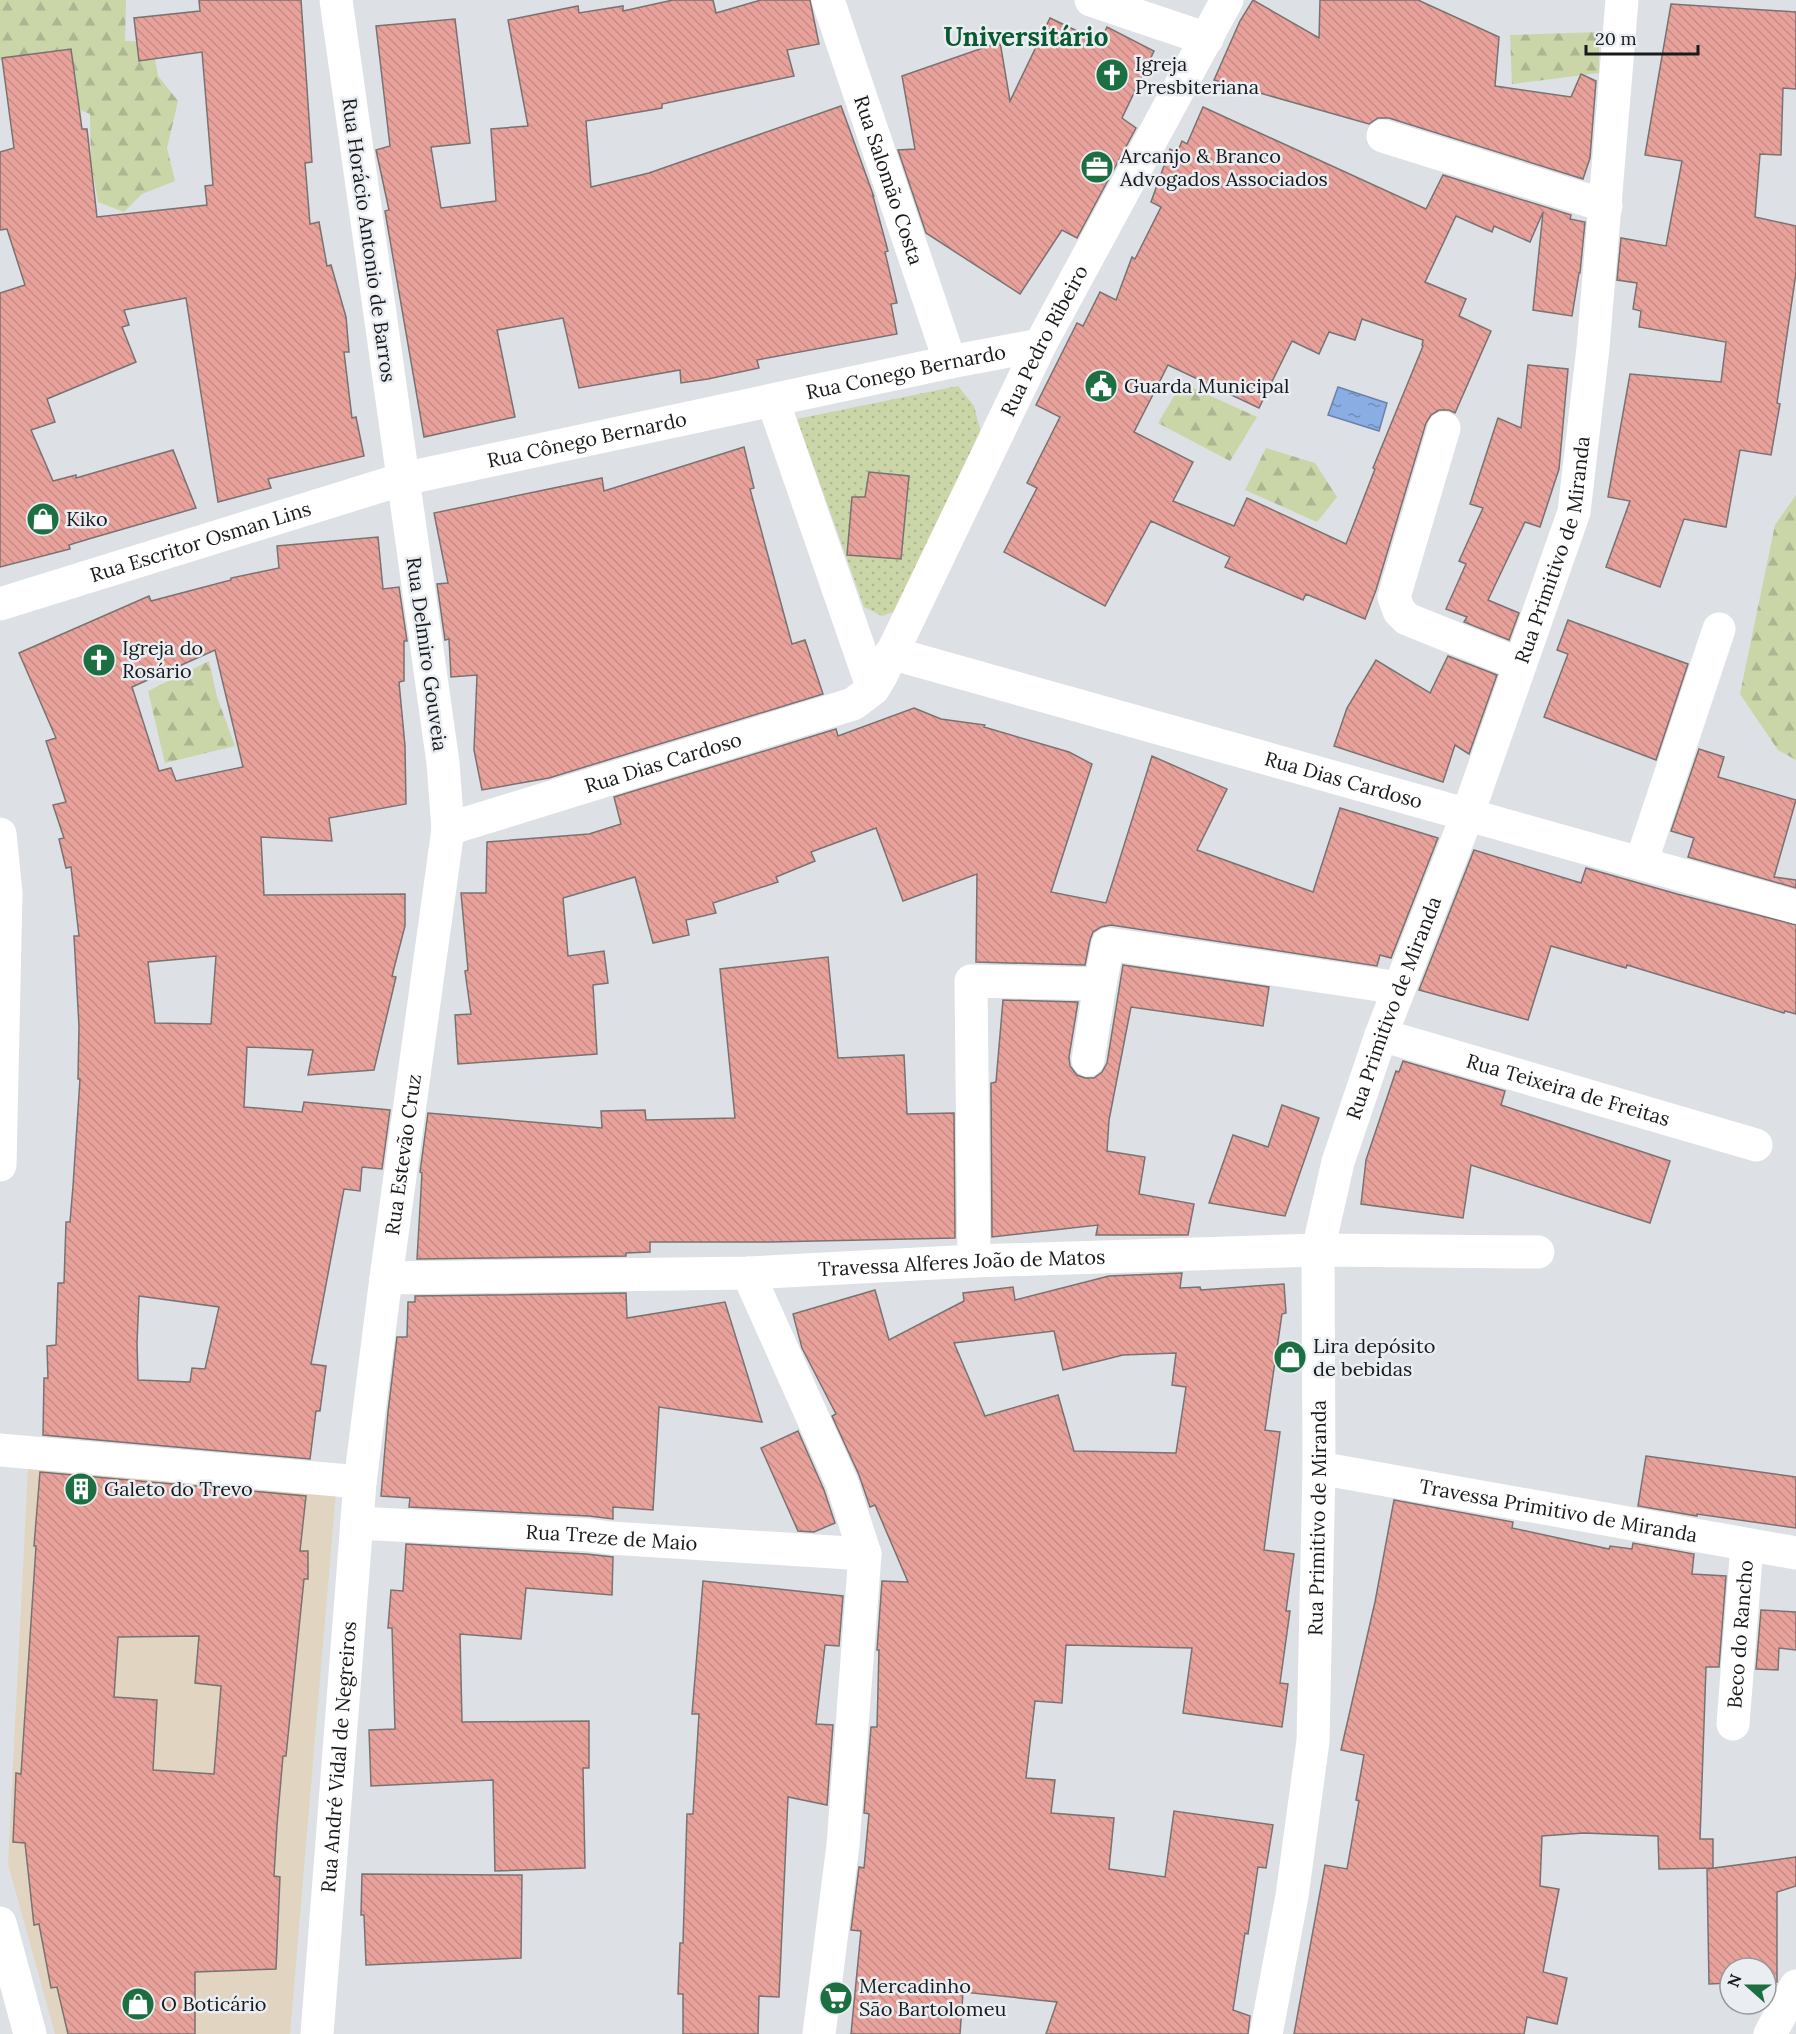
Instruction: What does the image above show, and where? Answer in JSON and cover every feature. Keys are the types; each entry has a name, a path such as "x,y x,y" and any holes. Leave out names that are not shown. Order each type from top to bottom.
{"street":[{"name":"Rua Horácio Antonio de Barros","path":"336,0 403,479"},
{"name":"Rua Salomão Costa","path":"828,0 950,362"},
{"path":"1091,0 1207,39"},
{"name":"Rua Pedro Ribeiro","path":"873,689 1040,345 1227,0"},
{"name":"Rua Primitivo de Miranda","path":"1266,2034 1292,1896 1313,1741 1319,1468 1318,1250 1338,1162 1381,1035 1467,816 1574,512 1593,348 1622,0"},
{"path":"1383,136 1606,206"},
{"name":"Rua Conego Bernardo","path":"773,401 950,362 1040,345"},
{"name":"Rua Cônego Bernardo","path":"403,479 773,401"},
{"path":"773,401 873,689"},
{"path":"1444,428 1394,597 1400,611 1407,619 1520,664"},
{"name":"Rua Escritor Osman Lins","path":"0,604 403,479"},
{"name":"Rua Delmiro Gouveia","path":"403,479 443,763 448,829"},
{"path":"1641,863 1719,629"},
{"name":"Rua Dias Cardoso","path":"891,653 1796,907"},
{"name":"Rua Dias Cardoso","path":"448,829 853,704 873,689"},
{"name":"Rua Estevão Cruz","path":"360,1482 448,829"},
{"path":"0,834 6,893 0,1165"},
{"path":"1088,1060 1108,944 1399,988"},
{"path":"974,1261 970,981 1100,984"},
{"name":"Rua Teixeira de Freitas","path":"1381,1035 1756,1145"},
{"name":"Travessa Alferes João de Matos","path":"386,1278 748,1273 974,1261 1318,1250 1538,1252"},
{"path":"748,1273 842,1483 865,1554 843,1845 820,2010 819,2034"},
{"path":"0,1450 360,1482"},
{"name":"Travessa Primitivo de Miranda","path":"1319,1468 1796,1553"},
{"name":"Rua André Vidal de Negreiros","path":"317,2034 360,1482"},
{"name":"Rua Treze de Maio","path":"357,1523 588,1535 865,1554"},
{"name":"Beco do Rancho","path":"1733,1724 1747,1545"},
{"path":"0,1923 30,2034"},
{"path":"1770,2034 1796,1988"}],"shaded area":[{"path":"28,1466 336,1491 290,2034 55,2034 8,1864"}],"green space":[{"path":"0,0 126,0 125,41 152,42 158,76 178,101 167,148 175,181 142,194 124,212 98,202 91,162 90,114 71,106 28,65 0,60"},
{"path":"1599,32 1599,73 1512,84 1510,35"},
{"path":"1182,383 1257,417 1230,461 1158,423"},
{"path":"958,386 974,406 981,433 898,610 882,616 864,607 797,419"},
{"path":"1266,448 1315,463 1337,497 1317,522 1245,490"},
{"path":"1796,495 1796,760 1778,750 1740,694 1775,525"},
{"path":"209,661 217,697 235,746 165,763 148,691"}],"water":[{"path":"1338,387 1387,403 1379,431 1328,415"}],"building":[{"path":"199,0 301,0 312,162 305,163 310,224 319,222 327,266 331,265 346,317 349,352 344,352 352,418 356,417 364,456 268,479 271,488 218,502 186,298 124,310 129,325 122,327 136,362 47,399 55,422 31,430 53,481 76,475 76,478 173,450 196,508 69,545 70,549 0,567 0,293 25,285 7,229 0,230 0,152 14,148 2,58 71,49 82,129 87,129 97,217 207,205 205,186 213,185 202,52 139,61 134,18 200,11"},
{"path":"673,0 713,0 716,13 761,0 810,0 819,44 787,50 794,76 662,104 662,108 586,121 591,187 649,173 841,106 874,197 888,251 885,252 897,303 891,304 897,334 757,360 759,368 708,379 681,383 680,370 579,388 563,318 497,330 515,417 424,437 385,211 389,210 376,150 390,146 376,26 455,19 470,143 431,147 441,208 496,201 491,129 528,126 508,20 578,6 579,13 623,6 623,11"},
{"path":"1253,0 1319,38 1320,0 1418,0 1499,37 1495,86 1571,97 1581,74 1596,81 1590,158 1583,179 1389,118 1378,118 1369,124 1214,80 1240,21"},
{"path":"1671,4 1796,12 1796,89 1783,88 1781,155 1760,154 1755,217 1796,226 1796,273 1777,403 1780,404 1771,455 1740,450 1726,527 1684,519 1660,587 1606,567 1630,501 1608,497 1630,374 1721,382 1726,342 1639,327 1641,311 1633,309 1637,283 1617,280 1621,238 1666,246 1682,161 1645,155"},
{"path":"1050,18 1100,42 1107,27 1154,51 1122,118 1136,128 1077,238 1062,230 1020,294 926,233 898,150 915,149 902,76 1000,42 1010,101"},
{"path":"1203,107 1426,209 1443,175 1571,215 1570,219 1585,222 1580,273 1572,316 1533,310 1543,212 1530,242 1494,226 1492,232 1456,216 1425,282 1466,299 1459,316 1491,331 1455,413 1449,410 1439,410 1431,415 1426,423 1376,590 1365,619 1306,594 1303,600 1225,567 1230,557 1151,521 1105,606 1004,552 1037,488 1027,483 1060,417 1036,405 1077,323 1083,326 1100,292 1116,300 1132,257 1135,259 1161,207 1151,202 1170,149 1177,153 1182,141 1187,144","holes":["1362,319 1423,340 1423,346 1373,468 1375,469 1346,544 1247,498 1234,526 1173,501 1193,462 1134,432 1168,365 1259,408 1292,341 1319,354 1329,332 1355,340"]},
{"path":"1528,365 1568,369 1559,469 1540,527 1525,522 1488,600 1519,613 1509,640 1464,622 1467,617 1446,609 1466,564 1459,561 1483,508 1470,504 1498,418 1521,428"},
{"path":"744,447 754,488 750,489 792,644 805,640 823,694 549,778 482,790 474,750 477,675 451,677 449,639 445,640 437,584 448,583 434,513 602,478 604,491"},
{"path":"869,472 909,476 901,559 847,555 852,497 865,497"},
{"path":"378,537 383,589 399,587 407,641 404,641 404,681 399,682 405,746 406,804 329,818 332,841 261,837 264,895 405,894 405,926 392,976 396,977 374,1070 308,1075 313,1050 247,1047 244,1107 302,1112 304,1102 390,1110 382,1169 362,1167 360,1191 344,1189 311,1364 326,1366 320,1411 316,1411 310,1459 43,1435 44,1378 48,1378 47,1346 56,1345 58,1283 64,1283 66,1222 70,1222 73,1186 80,1079 78,1079 79,1026 74,936 79,936 71,867 66,868 59,839 64,838 53,805 66,802 46,741 56,738 19,653 149,596 151,601 231,580 231,578 279,568 277,546","holes":["215,650 243,767 176,781 171,768 159,771 132,687","216,956 211,1024 155,1023 148,962","139,1296 219,1307 205,1369 192,1368 190,1382 138,1380"]},
{"path":"1568,620 1688,664 1656,760 1544,717 1568,654 1557,650"},
{"path":"1448,656 1497,675 1469,754 1455,745 1443,782 1334,746 1347,708 1376,660 1430,693"},
{"path":"914,708 941,719 985,725 984,727 1069,752 1092,764 1051,892 1106,903 1152,756 1227,789 1197,850 1313,892 1340,808 1438,838 1391,958 1380,955 1377,966 1111,925 1093,932 1085,965 976,962 977,874 903,901 876,828 811,852 815,861 776,877 778,882 713,903 716,913 686,920 689,935 653,943 635,877 563,898 568,956 604,951 608,983 593,985 597,1054 458,1064 455,1015 471,1014 465,971 468,970 461,893 486,893 487,842 589,834 621,824 614,797 836,729 838,736"},
{"path":"1699,749 1724,757 1718,777 1796,800 1774,877 1796,880 1796,888 1688,857 1694,838 1671,831"},
{"path":"1474,850 1581,883 1586,868 1796,925 1796,1014 1785,1011 1784,1013 1627,965 1626,968 1551,946 1528,1020 1419,990"},
{"path":"828,957 838,1058 904,1055 907,1114 954,1113 955,1238 650,1242 650,1252 626,1253 626,1256 417,1259 422,1173 420,1172 428,1113 602,1128 601,1111 645,1110 646,1120 735,1118 720,969"},
{"path":"1123,965 1269,987 1263,1026 1131,1007 1109,1120 1107,1151 1145,1157 1139,1194 1194,1204 1188,1235 1096,1235 1098,1225 992,1237 991,1083 996,1082 1003,1000 1078,1002 1069,1057 1070,1066 1077,1075 1094,1078 1102,1072 1107,1063"},
{"path":"1403,1061 1505,1091 1501,1105 1670,1161 1650,1223 1471,1165 1463,1218 1361,1204 1366,1160 1396,1071 1399,1072"},
{"path":"1282,1105 1319,1118 1285,1216 1209,1203 1233,1135 1268,1147"},
{"path":"1182,1273 1180,1288 1200,1287 1201,1290 1284,1284 1286,1313 1282,1314 1265,1430 1280,1432 1264,1550 1294,1554 1286,1611 1290,1611 1280,1683 1288,1684 1282,1727 1183,1713 1192,1648 1066,1645 1062,1703 1035,1701 1026,1778 1055,1780 1051,1813 1114,1818 1109,1869 1165,1877 1174,1811 1273,1825 1266,1868 1258,1867 1233,2010 1250,2016 1248,2034 1046,2034 1057,2002 963,1992 960,2034 851,2034 861,1931 851,1930 859,1867 864,1868 869,1814 864,1813 871,1727 877,1727 879,1650 877,1650 882,1581 908,1582 875,1505 870,1507 859,1475 832,1416 836,1414 802,1348 793,1314 875,1290 889,1340 964,1301 963,1293 1013,1287 1015,1300 1109,1276","holes":["1054,1331 1063,1370 1123,1355 1176,1353 1172,1385 1186,1387 1176,1453 1074,1451 1058,1395 985,1416 954,1343"]},
{"path":"626,1293 627,1318 725,1302 762,1422 659,1407 653,1510 613,1507 613,1519 409,1507 410,1498 381,1496 397,1337 407,1337 408,1302 415,1302 415,1296"},
{"path":"798,1431 824,1490 835,1523 814,1532 798,1531 761,1448"},
{"path":"1646,1456 1796,1477 1796,1528 1638,1506"},
{"path":"40,1472 306,1496 300,1551 308,1551 308,1579 304,1579 277,1825 274,1876 280,1877 276,1969 195,1972 195,2034 68,2034 57,1987 51,1988 39,1924 34,1925 25,1843 13,1842 16,1773 21,1774 36,1546 34,1546","holes":["199,1636 195,1683 221,1686 214,1774 153,1770 157,1700 114,1697 118,1637"]},
{"path":"1394,1500 1513,1522 1512,1528 1609,1549 1610,1546 1632,1549 1633,1543 1694,1554 1692,1574 1726,1576 1719,1667 1706,1667 1700,1839 1713,1839 1713,1868 1659,1869 1658,1836 1584,1833 1542,1836 1540,1886 1559,1889 1543,1972 1567,1978 1557,2024 1527,2017 1524,2034 1294,2034 1325,1865 1347,1869 1359,1801 1356,1800 1364,1755 1341,1750 1375,1602"},
{"path":"406,1544 613,1557 612,1595 526,1588 521,1639 460,1634 462,1722 589,1721 589,1768 583,1768 585,1868 495,1871 493,1780 371,1786 369,1730 395,1729 392,1628 388,1628 391,1590 403,1591"},
{"path":"703,1581 843,1596 839,1646 825,1645 816,1724 833,1725 827,1805 788,1797 779,1997 759,1996 758,2034 683,2034 683,1994 678,1994 680,1943 683,1943 687,1814 693,1814 699,1714 692,1714"},
{"path":"1761,1610 1796,1612 1796,1650 1779,1648 1778,1670 1756,1669"},
{"path":"1796,1857 1796,1886 1777,1892 1777,1956 1718,1956 1718,1984 1709,1984 1707,1869"},
{"path":"362,1874 522,1875 521,1958 366,1965 364,1915 361,1915"}],"place":[{"name":"Igreja Presbiteriana","path":"1112,75"},
{"name":"Arcanjo & Branco Advogados Associados","path":"1097,167"},
{"name":"Guarda Municipal","path":"1101,386"},
{"name":"Kiko","path":"43,519"},
{"name":"Igreja do Rosário","path":"99,660"},
{"name":"Lira depósito de bebidas","path":"1290,1357"},
{"name":"Galeto do Trevo","path":"81,1489"},
{"name":"Mercadinho São Bartolomeu","path":"836,1998"},
{"name":"O Boticário","path":"138,2004"}],"district":[{"name":"Universitário","path":"1026,37"}]}
